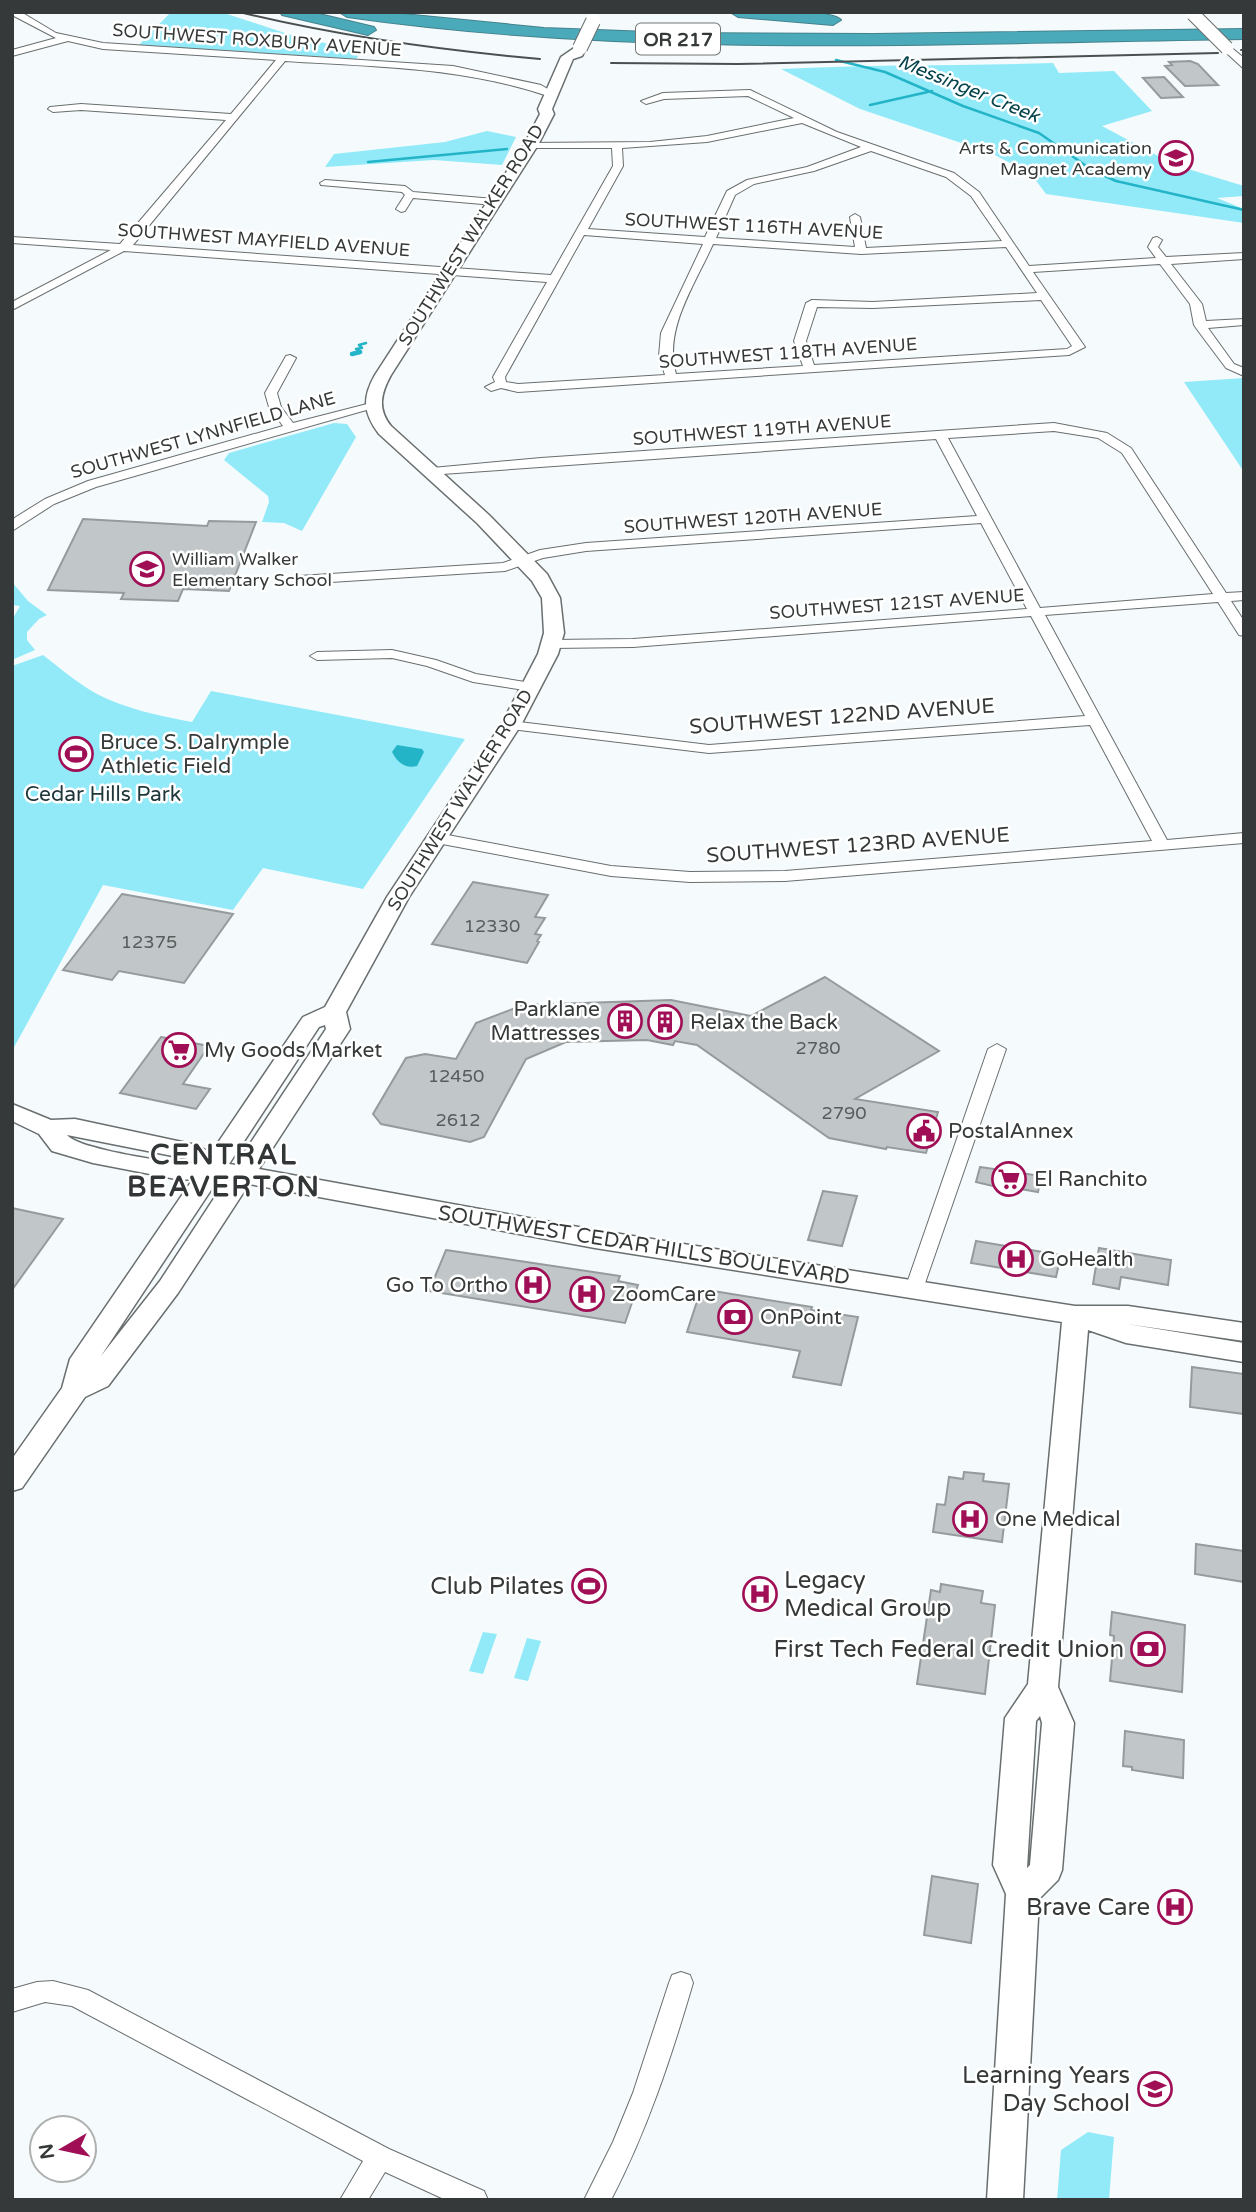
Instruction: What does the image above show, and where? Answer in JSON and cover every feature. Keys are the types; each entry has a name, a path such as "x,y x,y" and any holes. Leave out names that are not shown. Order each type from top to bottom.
{"highway":[{"path":"288,12 389,33 598,55"},
{"name":"OR 217","path":"347,12 458,27 592,36 730,39 1244,34"},
{"name":"OR 217","path":"395,12 530,26 647,31 799,33 1244,27"},
{"path":"738,12 858,22 1037,25 1061,29"},
{"path":"632,54 1010,38"}],"main road":[{"name":"SOUTHWEST WALKER ROAD","path":"12,1481 75,1390 80,1366 311,1022 334,1012 398,897 510,725 552,644 555,620 551,598 540,578 385,430 374,417 371,407 373,394 383,375 531,145 547,114 555,110 571,74 568,57 578,51 596,14"},
{"name":"SOUTHWEST WALKER ROAD","path":"547,114 545,109 551,94 571,74"},
{"name":"SOUTHWEST WALKER ROAD","path":"75,1390 98,1379 169,1287 338,1029 334,1012"},
{"name":"SOUTHWEST CEDAR HILLS BOULEVARD","path":"12,1112 48,1128 61,1145 93,1155 181,1172 214,1169 437,1212 1075,1315 1128,1315 1244,1332"},
{"name":"SOUTHWEST CEDAR HILLS BOULEVARD","path":"1075,1315 1126,1334 1244,1353"},
{"path":"1005,2200 1023,1894 1046,1870 1048,1859 1058,1723 1043,1687 1075,1342 1075,1315"}],"street":[{"name":"SOUTHWEST ROXBURY AVENUE","path":"13,12 42,30 65,38 120,48 453,69 538,87 551,94"},
{"path":"1192,13 1244,65"},
{"path":"12,53 65,38"},
{"path":"12,307 123,247 282,59"},
{"name":"SOUTHWEST ROXBURY AVENUE","path":"505,79 535,81 571,74"},
{"path":"646,101 663,96 746,92 801,120 869,148 930,166 964,184 975,194 1045,296"},
{"path":"53,109 81,107 232,117"},
{"path":"531,145 617,147 692,141 801,120"},
{"path":"555,279 618,166 617,147"},
{"path":"673,379 665,356 667,332 731,193 741,186 810,169 869,148"},
{"path":"325,183 393,187 405,189 410,195 494,202"},
{"path":"401,209 410,195"},
{"path":"855,217 861,251"},
{"name":"SOUTHWEST 116TH AVENUE","path":"580,232 861,251 1009,244"},
{"name":"SOUTHWEST MAYFIELD AVENUE","path":"12,240 555,279"},
{"path":"1157,240 1153,247 1196,304 1200,325 1230,366 1244,373"},
{"path":"1027,269 1244,256"},
{"name":"SOUTHWEST 118TH AVENUE","path":"555,279 496,386 519,388 673,379 1069,352 1078,349 1079,345 1045,296"},
{"path":"810,370 800,341 812,303 873,305 1045,296"},
{"path":"1200,325 1244,322"},
{"path":"290,358 272,387 270,396 271,404 290,427"},
{"name":"SOUTHWEST LYNNFIELD LANE","path":"12,527 23,517 73,490 290,427 371,407"},
{"name":"SOUTHWEST 119TH AVENUE","path":"432,472 528,463 1054,428 1094,433 1109,438 1128,452 1222,599"},
{"path":"940,435 1161,843"},
{"name":"SOUTHWEST 120TH AVENUE","path":"299,580 505,567 548,552 586,547 986,519"},
{"name":"SOUTHWEST 121ST AVENUE","path":"552,644 633,643 1244,596"},
{"path":"1222,599 1244,632"},
{"path":"317,656 392,654 430,663 473,678 531,687"},
{"name":"SOUTHWEST 122ND AVENUE","path":"510,725 709,749 1094,720"},
{"name":"SOUTHWEST 123RD AVENUE","path":"436,838 611,872 690,877 785,876 1244,838"},
{"path":"914,1289 997,1049"},
{"path":"597,2200 636,2123 681,1983"},
{"path":"12,2001 41,1990 62,1992 79,1998 380,2157 475,2200"},
{"path":"353,2200 380,2157"}],"green space":[{"path":"171,12 221,12 297,37 362,51 356,59 139,45"},
{"path":"1053,63 1059,73 1114,71 1152,111 1102,126 1175,165 1244,186 1244,196 1217,198 1244,209 1244,223 1046,194 1031,174 991,153 860,109 781,69 849,66"},
{"path":"487,131 516,137 502,165 434,160 325,167 334,154 445,142"},
{"path":"1244,378 1244,472 1184,382"},
{"path":"334,423 347,424 356,437 302,531 284,523 262,522 269,502 268,496 224,460 229,453"},
{"path":"12,582 28,601 47,615 39,619 27,632 27,640 35,650 12,660 12,620 20,606 12,605"},
{"name":"Cedar Hills Park","path":"43,655 97,694 119,704 180,720 192,722 211,691 465,739 363,889 263,868 233,910 103,885 12,1051 12,666"},
{"path":"483,1632 497,1634 483,1674 469,1671"},
{"path":"527,1638 541,1641 528,1681 514,1678"},
{"path":"1088,2132 1114,2137 1109,2200 1057,2200 1061,2150"}],"shaded area":[{"path":"397,745 422,749 424,752 417,766 405,766 399,762 392,752"}],"building":[{"path":"1190,61 1198,64 1218,85 1185,86 1165,66 1172,65 1169,62"},
{"path":"1164,77 1183,97 1161,98 1143,78"},
{"name":"William Walker Elementary School","path":"83,519 207,526 209,521 256,522 229,591 183,589 178,601 121,599 124,593 48,590"},
{"path":"473,882 548,895 535,917 545,918 535,934 541,935 537,941 539,942 527,963 432,944"},
{"path":"122,894 233,914 184,983 119,971 112,980 63,970"},
{"path":"825,977 939,1051 855,1099 938,1112 926,1153 886,1149 829,1138 697,1045 675,1041 673,1045 647,1040 566,1042 526,1059 484,1137 470,1142 381,1124 373,1114 406,1058 425,1054 456,1059 476,1023 523,1005 671,1000 751,1016"},
{"path":"161,1037 209,1046 183,1084 210,1089 196,1109 120,1093"},
{"name":"El Ranchito","path":"980,1167 1041,1176 1038,1192 1014,1188 1014,1191 976,1182"},
{"path":"823,1191 857,1196 842,1246 808,1240"},
{"path":"12,1208 63,1219 12,1290"},
{"name":"GoHealth","path":"976,1241 1061,1255 1056,1277 971,1263"},
{"path":"1099,1248 1171,1260 1168,1285 1121,1277 1119,1289 1093,1284"},
{"path":"446,1250 620,1276 618,1281 638,1285 625,1323 429,1291"},
{"path":"701,1289 858,1317 841,1385 793,1377 800,1351 687,1332"},
{"path":"1192,1367 1244,1374 1244,1414 1190,1407"},
{"name":"One Medical","path":"964,1472 984,1474 983,1481 1009,1484 1002,1542 933,1532 937,1504 945,1505 949,1477 963,1479"},
{"path":"1196,1544 1244,1551 1244,1582 1195,1574"},
{"path":"941,1584 983,1591 981,1603 995,1605 985,1694 917,1684 931,1590 940,1592"},
{"name":"First Tech Federal Credit Union","path":"1112,1612 1185,1625 1182,1692 1110,1681 1114,1636 1110,1635"},
{"path":"1125,1731 1184,1740 1183,1778 1132,1770 1132,1767 1123,1766"},
{"path":"932,1876 978,1884 971,1943 924,1935"}],"waterway":[{"name":"Messinger Creek","path":"836,60 885,72 930,92"},
{"path":"870,105 930,92"},
{"name":"Messinger Creek","path":"930,92 1039,133 1092,170 1116,181 1244,210"},
{"path":"368,162 507,149"},
{"path":"358,352 361,352 356,349 362,348 359,345 366,343"},
{"path":"352,354 358,352"}],"tram line":[{"path":"239,12 388,41 540,59"},
{"path":"611,63 738,64 1218,53"}],"place":[{"name":"Arts & Communication Magnet Academy","path":"1176,158"},
{"name":"William Walker Elementary School","path":"147,569"},
{"name":"Bruce S. DaIrymple Athletic Field","path":"76,754"},
{"name":"Parklane Mattresses","path":"625,1021"},
{"name":"Relax the Back","path":"665,1022"},
{"name":"My Goods Market","path":"179,1050"},
{"name":"PostalAnnex","path":"924,1131"},
{"name":"El Ranchito","path":"1009,1179"},
{"name":"GoHealth","path":"1016,1259"},
{"name":"Go To Ortho","path":"533,1285"},
{"name":"ZoomCare","path":"587,1294"},
{"name":"OnPoint","path":"735,1317"},
{"name":"One Medical","path":"970,1519"},
{"name":"Club Pilates","path":"589,1586"},
{"name":"Legacy Medical Group","path":"760,1594"},
{"name":"First Tech Federal Credit Union","path":"1148,1649"},
{"name":"Brave Care","path":"1175,1907"},
{"name":"Learning Years Day School","path":"1155,2089"}],"district":[{"name":"CENTRAL BEAVERTON","path":"224,1170"}]}
